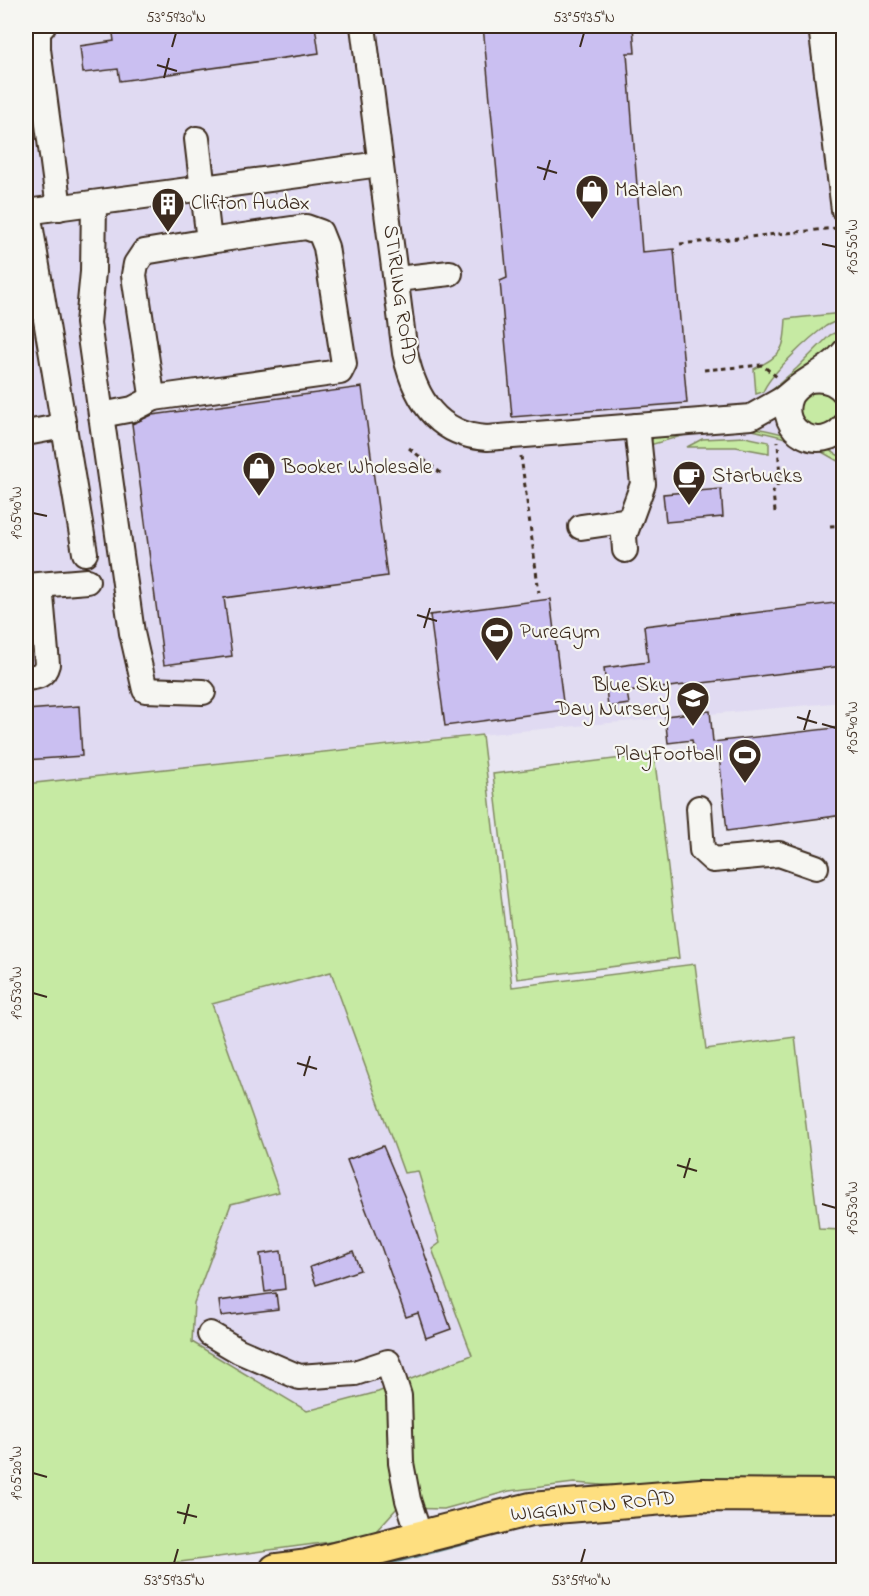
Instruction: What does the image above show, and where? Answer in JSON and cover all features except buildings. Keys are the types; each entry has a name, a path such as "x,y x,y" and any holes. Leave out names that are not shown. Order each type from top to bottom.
{"main road":[{"name":"WIGGINTON ROAD","path":"276,1570 308,1566 531,1509 701,1495 843,1496"}],"street":[{"path":"43,26 38,31 38,49 59,208"},
{"name":"STIRLING ROAD","path":"363,26 405,353 415,388 431,412 451,429 472,437 487,438 751,417 783,399 794,382 833,364 843,352"},
{"path":"821,26 843,210"},
{"path":"197,139 209,241"},
{"path":"85,553 64,426 30,249 27,212 380,165"},
{"path":"94,203 93,272 88,323 132,633 145,690 203,692"},
{"path":"101,415 133,409 154,398 340,372 344,368 326,248 320,232 306,227 144,252 136,264 134,275 154,398"},
{"path":"397,279 450,273"},
{"path":"788,436 790,398 794,382 827,380 834,383 843,393"},
{"name":"STIRLING ROAD","path":"751,417 788,436 805,437 833,445"},
{"path":"26,433 64,426"},
{"path":"625,550 624,536 643,484 637,426"},
{"path":"833,445 831,437 843,426"},
{"path":"581,527 629,520"},
{"path":"26,678 40,675 45,671 47,664 33,586 87,581"},
{"path":"699,808 702,850 713,860 779,854 816,867"},
{"path":"210,1334 239,1351 299,1377 355,1373 388,1362 399,1396 401,1463 408,1500 420,1537"}],"path":[{"path":"681,244 843,227"},
{"path":"704,370 762,365 794,382"},
{"path":"775,512 773,492 780,481 788,436"},
{"path":"409,448 442,474"},
{"path":"521,451 539,593"},
{"path":"830,526 843,525"}],"shaded area":[{"path":"26,26 843,26 843,702 422,740 26,784"},
{"path":"331,972 404,1172 418,1171 440,1244 432,1249 472,1355 378,1392 307,1411 192,1342 194,1303 231,1204 279,1192 212,1004"}],"green space":[{"path":"842,313 843,319 826,326 810,339 773,376 763,392 756,394 754,369 771,359 780,350 783,345 786,319"},
{"path":"843,329 833,351 777,391 771,391 830,335"},
{"path":"819,390 826,391 832,396 837,402 837,416 832,422 826,427 819,428 812,427 806,422 801,416 800,409 801,402 806,396 812,391"},
{"path":"741,425 807,441 843,458 843,464 822,452 782,437 740,427 692,433 650,445 654,434"},
{"path":"745,437 769,442 769,453 736,447 687,447 702,439"},
{"path":"482,735 512,987 695,964 706,1049 795,1037 819,1229 843,1230 843,1481 631,1487 574,1483 509,1491 444,1509 397,1508 376,1531 352,1539 120,1570 26,1570 26,784","holes":["331,972 404,1173 418,1171 440,1243 432,1249 472,1355 378,1392 307,1411 192,1342 194,1303 231,1204 279,1192 212,1004"]},
{"path":"654,754 679,958 517,979 493,774"}],"waterway":[{"path":"361,1570 474,1540"}],"place":[{"name":"Matalan","path":"592,220"},
{"name":"Clifton Audax","path":"168,233"},
{"name":"Booker Wholesale","path":"259,497"},
{"name":"Starbucks","path":"689,506"},
{"name":"PureGym","path":"497,662"},
{"name":"Blue Sky Day Nursery","path":"693,727"},
{"name":"PlayFootball","path":"745,784"}]}
